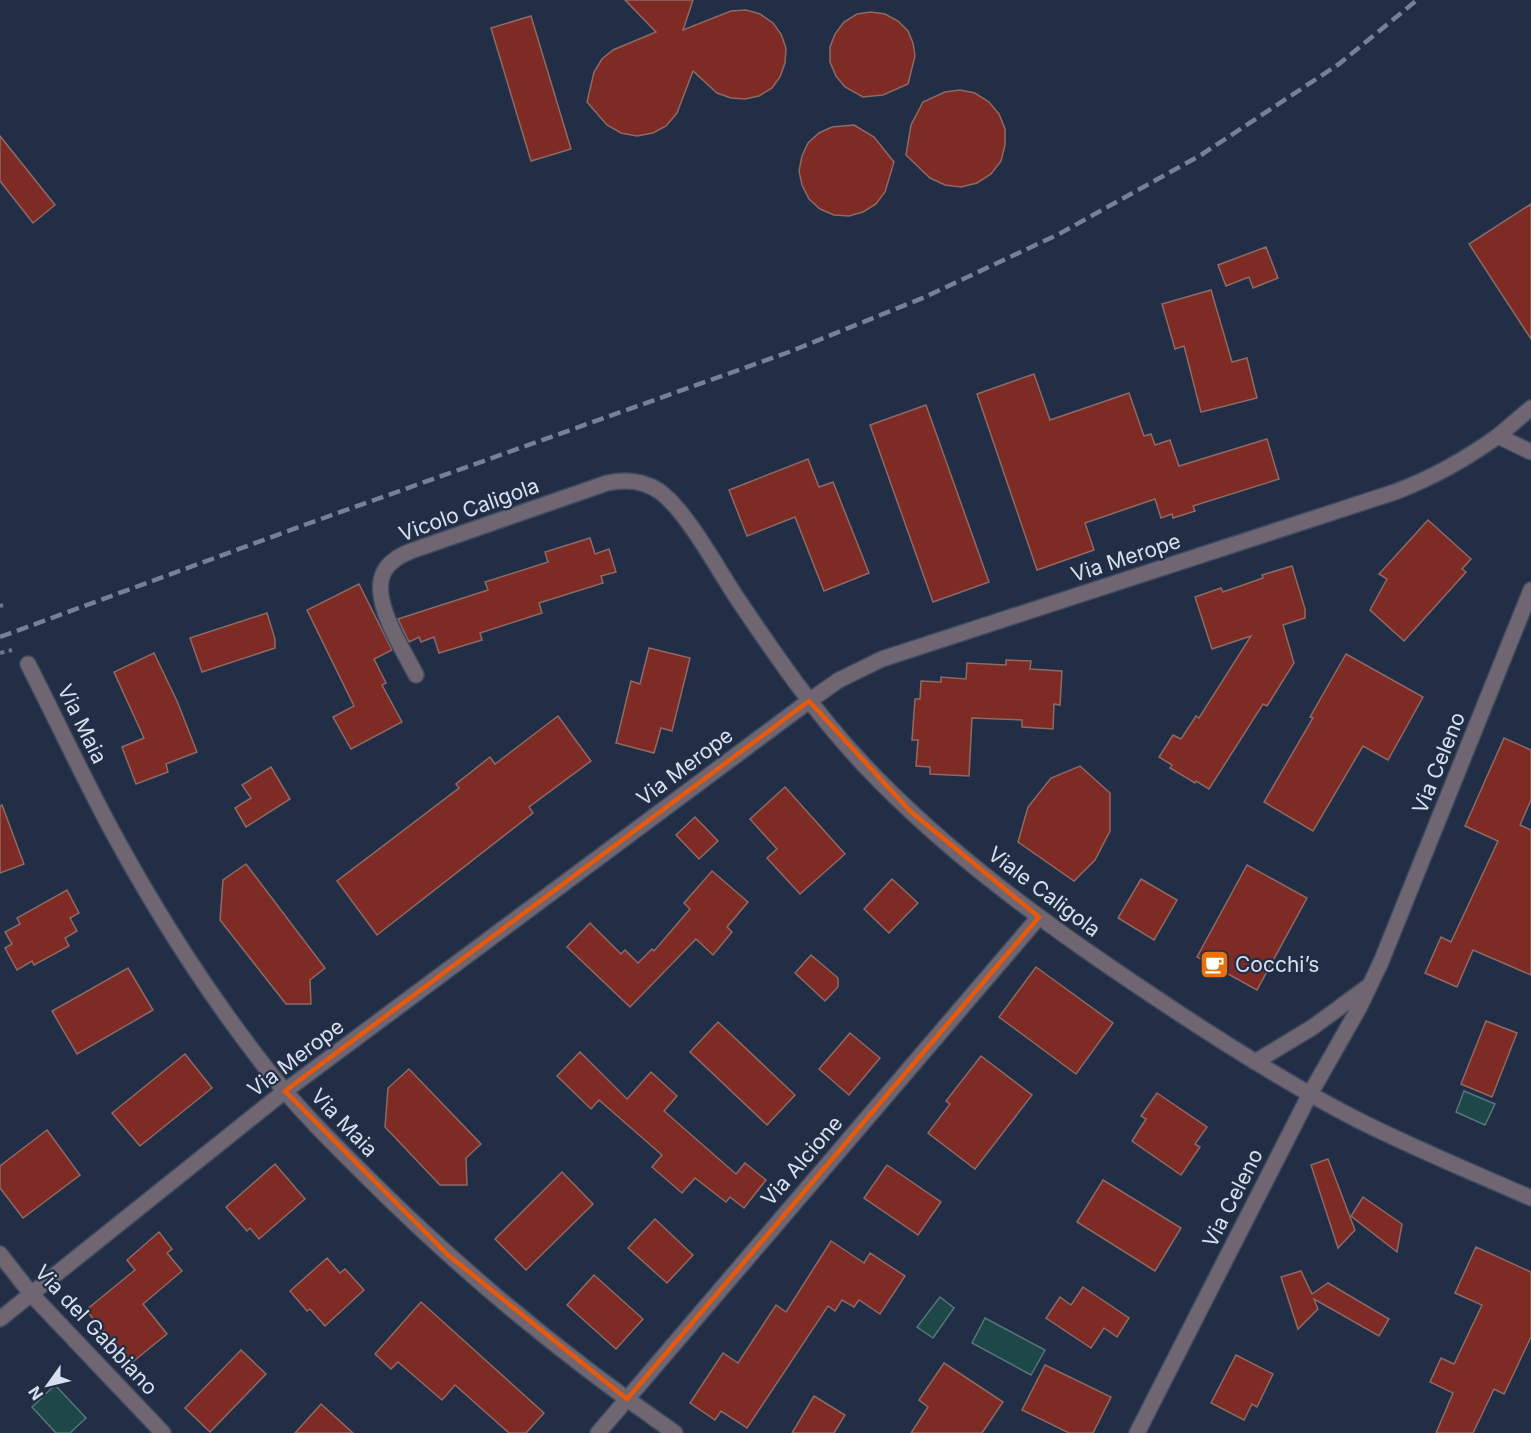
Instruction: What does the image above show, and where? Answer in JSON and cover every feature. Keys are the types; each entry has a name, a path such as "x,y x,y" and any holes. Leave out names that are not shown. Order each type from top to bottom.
{"street":[{"name":"Via Merope","path":"0,1319 285,1091 839,680 882,659 1404,489 1455,464 1498,436 1531,408"},
{"path":"1498,436 1531,452"},
{"name":"Vicolo Caligola","path":"416,675 386,614 380,593 380,581 391,562 411,550 608,483 634,480 647,484"},
{"name":"Viale Caligola","path":"647,484 661,492 681,514 781,663 845,744 910,811 957,853 1039,917 1119,974 1255,1062 1310,1094 1403,1142 1531,1198"},
{"name":"Via Celeno","path":"1137,1433 1310,1094 1370,984 1395,928 1531,590"},
{"name":"Via Maia","path":"28,664 111,828 152,898 233,1023 285,1091 332,1142 433,1241 537,1330 675,1433"},
{"name":"Via Alcione","path":"598,1433 1039,917"},
{"name":"Via Celeno","path":"1255,1062 1313,1028 1370,984"},
{"name":"Via del Gabbiano","path":"0,1254 32,1295 163,1433"}],"highlighted area":[{"path":"809,701 910,811 1039,917 627,1399 448,1255 285,1091"}],"shaded area":[{"path":"1464,1091 1495,1104 1485,1125 1456,1112"},
{"path":"940,1297 954,1308 933,1338 917,1327"},
{"path":"985,1318 1045,1350 1031,1375 972,1343"},
{"path":"55,1385 86,1418 70,1433 56,1433 32,1407"}],"building":[{"path":"625,0 693,0 683,30 731,11 746,10 760,14 773,23 781,34 786,48 785,63 780,77 772,88 759,96 745,99 731,98 717,93 693,71 677,113 666,126 653,133 637,136 621,133 607,125 587,102 594,72 602,59 613,50 656,32"},
{"path":"871,12 885,14 898,21 908,31 915,56 908,84 883,95 863,97 845,87 836,76 830,62 830,47 835,34 844,22 857,14"},
{"path":"531,16 571,149 531,161 491,28"},
{"path":"960,90 975,93 989,102 999,114 1005,129 1005,145 1001,161 991,174 977,183 961,187 945,185 930,178 906,155 911,125 923,102 945,92"},
{"path":"854,125 874,137 894,162 885,192 876,204 863,212 849,216 834,215 820,209 809,199 802,185 799,171 802,156 808,143 819,133 832,127"},
{"path":"0,136 55,205 33,223 0,181"},
{"path":"1531,204 1531,339 1469,244"},
{"path":"1266,247 1278,278 1253,288 1249,277 1226,286 1218,265"},
{"path":"1211,290 1232,362 1247,358 1257,398 1201,412 1184,346 1175,349 1162,304"},
{"path":"1034,374 1050,420 1129,393 1144,436 1151,434 1155,445 1170,440 1179,466 1267,439 1279,479 1193,506 1195,511 1173,518 1172,514 1161,518 1155,499 1085,523 1094,550 1037,570 977,394"},
{"path":"926,405 989,582 933,602 870,425"},
{"path":"808,459 819,487 833,482 869,573 824,591 795,517 747,536 729,490"},
{"path":"1428,520 1471,559 1462,569 1466,572 1404,641 1370,610 1387,579 1379,574"},
{"path":"590,538 595,554 609,549 616,572 601,576 603,583 539,603 542,613 480,633 482,640 439,653 434,637 421,642 419,637 409,642 398,619 488,590 485,582 548,562 545,552"},
{"path":"1292,566 1305,609 1305,618 1283,625 1294,663 1267,706 1263,704 1209,789 1170,768 1172,765 1159,757 1173,735 1181,739 1196,716 1199,718 1251,636 1212,649 1195,597 1221,588 1223,592 1263,578 1262,575"},
{"path":"359,584 392,650 374,659 386,683 382,685 402,722 351,749 333,717 354,706 307,610"},
{"path":"267,613 275,639 275,648 202,672 190,638"},
{"path":"649,648 690,658 672,731 661,728 654,753 616,743 631,681 640,684"},
{"path":"154,653 177,701 197,752 166,764 168,772 136,784 122,747 144,738 114,672"},
{"path":"1346,654 1423,697 1388,760 1363,746 1313,831 1264,802 1313,718 1310,717"},
{"path":"1006,660 1031,661 1030,669 1062,671 1060,705 1054,704 1053,729 1022,727 1022,720 972,718 969,776 930,774 930,767 916,766 918,740 912,740 915,699 920,699 921,681 941,682 941,677 966,679 967,663 1006,665"},
{"path":"558,716 591,761 529,807 533,813 377,935 337,881 459,788 456,784 490,757 495,764"},
{"path":"1504,738 1531,750 1531,800 1520,825 1531,830 1531,975 1473,950 1457,987 1425,973 1441,937 1451,942 1498,841 1465,826"},
{"path":"1080,766 1110,793 1110,831 1095,860 1074,881 1018,842 1028,807 1051,778"},
{"path":"271,767 290,799 246,827 235,808 251,798 242,785"},
{"path":"785,787 845,854 800,894 767,858 777,849 750,819"},
{"path":"2,805 24,864 0,873 0,806"},
{"path":"695,817 718,841 699,859 676,835"},
{"path":"246,864 325,968 310,980 311,1004 286,1004 220,920 223,880"},
{"path":"1247,865 1307,898 1257,990 1197,957"},
{"path":"712,871 748,902 727,927 732,932 713,955 696,939 630,1007 567,947 590,923 621,954 625,950 638,963 652,949 654,951 690,909 684,903"},
{"path":"892,879 918,903 889,933 864,909"},
{"path":"1141,879 1177,900 1154,940 1118,918"},
{"path":"67,890 79,913 70,918 77,931 65,938 69,946 34,965 32,961 17,970 5,948 12,944 5,932 20,924 17,918"},
{"path":"811,955 838,978 838,987 825,1001 795,973"},
{"path":"1036,967 1113,1023 1076,1074 999,1017"},
{"path":"128,968 153,1010 77,1054 52,1011"},
{"path":"1486,1021 1517,1033 1492,1097 1461,1084"},
{"path":"718,1022 795,1095 767,1125 690,1052"},
{"path":"850,1033 880,1058 849,1095 819,1069"},
{"path":"580,1052 627,1099 651,1072 677,1096 664,1111 736,1174 745,1163 766,1180 744,1208 730,1197 726,1202 695,1178 682,1193 652,1167 662,1155 599,1100 591,1109 557,1076"},
{"path":"185,1054 212,1088 140,1146 112,1113"},
{"path":"981,1056 1032,1095 975,1169 928,1133 950,1104 946,1101"},
{"path":"409,1069 481,1144 466,1158 467,1185 440,1185 385,1127 388,1088"},
{"path":"1157,1093 1207,1127 1195,1144 1200,1147 1181,1175 1132,1141 1146,1119 1141,1116"},
{"path":"47,1130 80,1175 23,1218 0,1188 0,1166"},
{"path":"1328,1159 1355,1230 1338,1248 1311,1165"},
{"path":"275,1164 305,1199 259,1239 250,1228 247,1231 226,1207"},
{"path":"887,1165 941,1202 918,1235 864,1198"},
{"path":"562,1172 593,1204 526,1270 495,1239"},
{"path":"1103,1180 1181,1228 1155,1271 1077,1222"},
{"path":"1363,1197 1402,1224 1397,1252 1351,1216"},
{"path":"655,1219 693,1255 667,1283 628,1248"},
{"path":"159,1232 172,1249 167,1253 182,1271 143,1304 167,1334 130,1364 86,1310 135,1270 127,1260"},
{"path":"831,1241 864,1263 870,1253 905,1276 880,1314 859,1300 854,1307 842,1300 835,1311 828,1306 747,1428 721,1411 715,1420 690,1403 723,1353 738,1363 776,1305 786,1312"},
{"path":"1476,1247 1531,1272 1531,1337 1504,1394 1494,1389 1473,1433 1436,1433 1453,1393 1430,1382 1441,1358 1454,1364 1482,1305 1455,1293"},
{"path":"327,1258 340,1273 345,1269 364,1290 325,1326 310,1309 307,1311 290,1291"},
{"path":"1301,1271 1312,1294 1328,1283 1389,1319 1379,1336 1314,1299 1318,1309 1298,1329 1281,1277"},
{"path":"594,1275 643,1319 616,1349 567,1305"},
{"path":"1083,1287 1129,1318 1117,1337 1104,1328 1091,1348 1046,1318 1060,1297 1071,1305"},
{"path":"421,1302 544,1413 526,1433 509,1433 455,1385 442,1400 398,1362 391,1369 375,1354"},
{"path":"241,1350 266,1374 210,1432 185,1408"},
{"path":"1236,1355 1273,1374 1257,1407 1252,1404 1244,1420 1211,1403"},
{"path":"944,1363 1003,1402 982,1433 911,1433 928,1407 919,1400"},
{"path":"1045,1365 1111,1397 1093,1433 1069,1433 1022,1410"},
{"path":"814,1396 845,1415 834,1433 792,1433"},
{"path":"321,1404 353,1433 295,1433"}],"railway":[{"path":"0,637 307,524 789,352 925,297 1059,234 1201,155 1339,64 1417,0"}],"place":[{"name":"Cocchi’s","path":"1214,965"}]}
